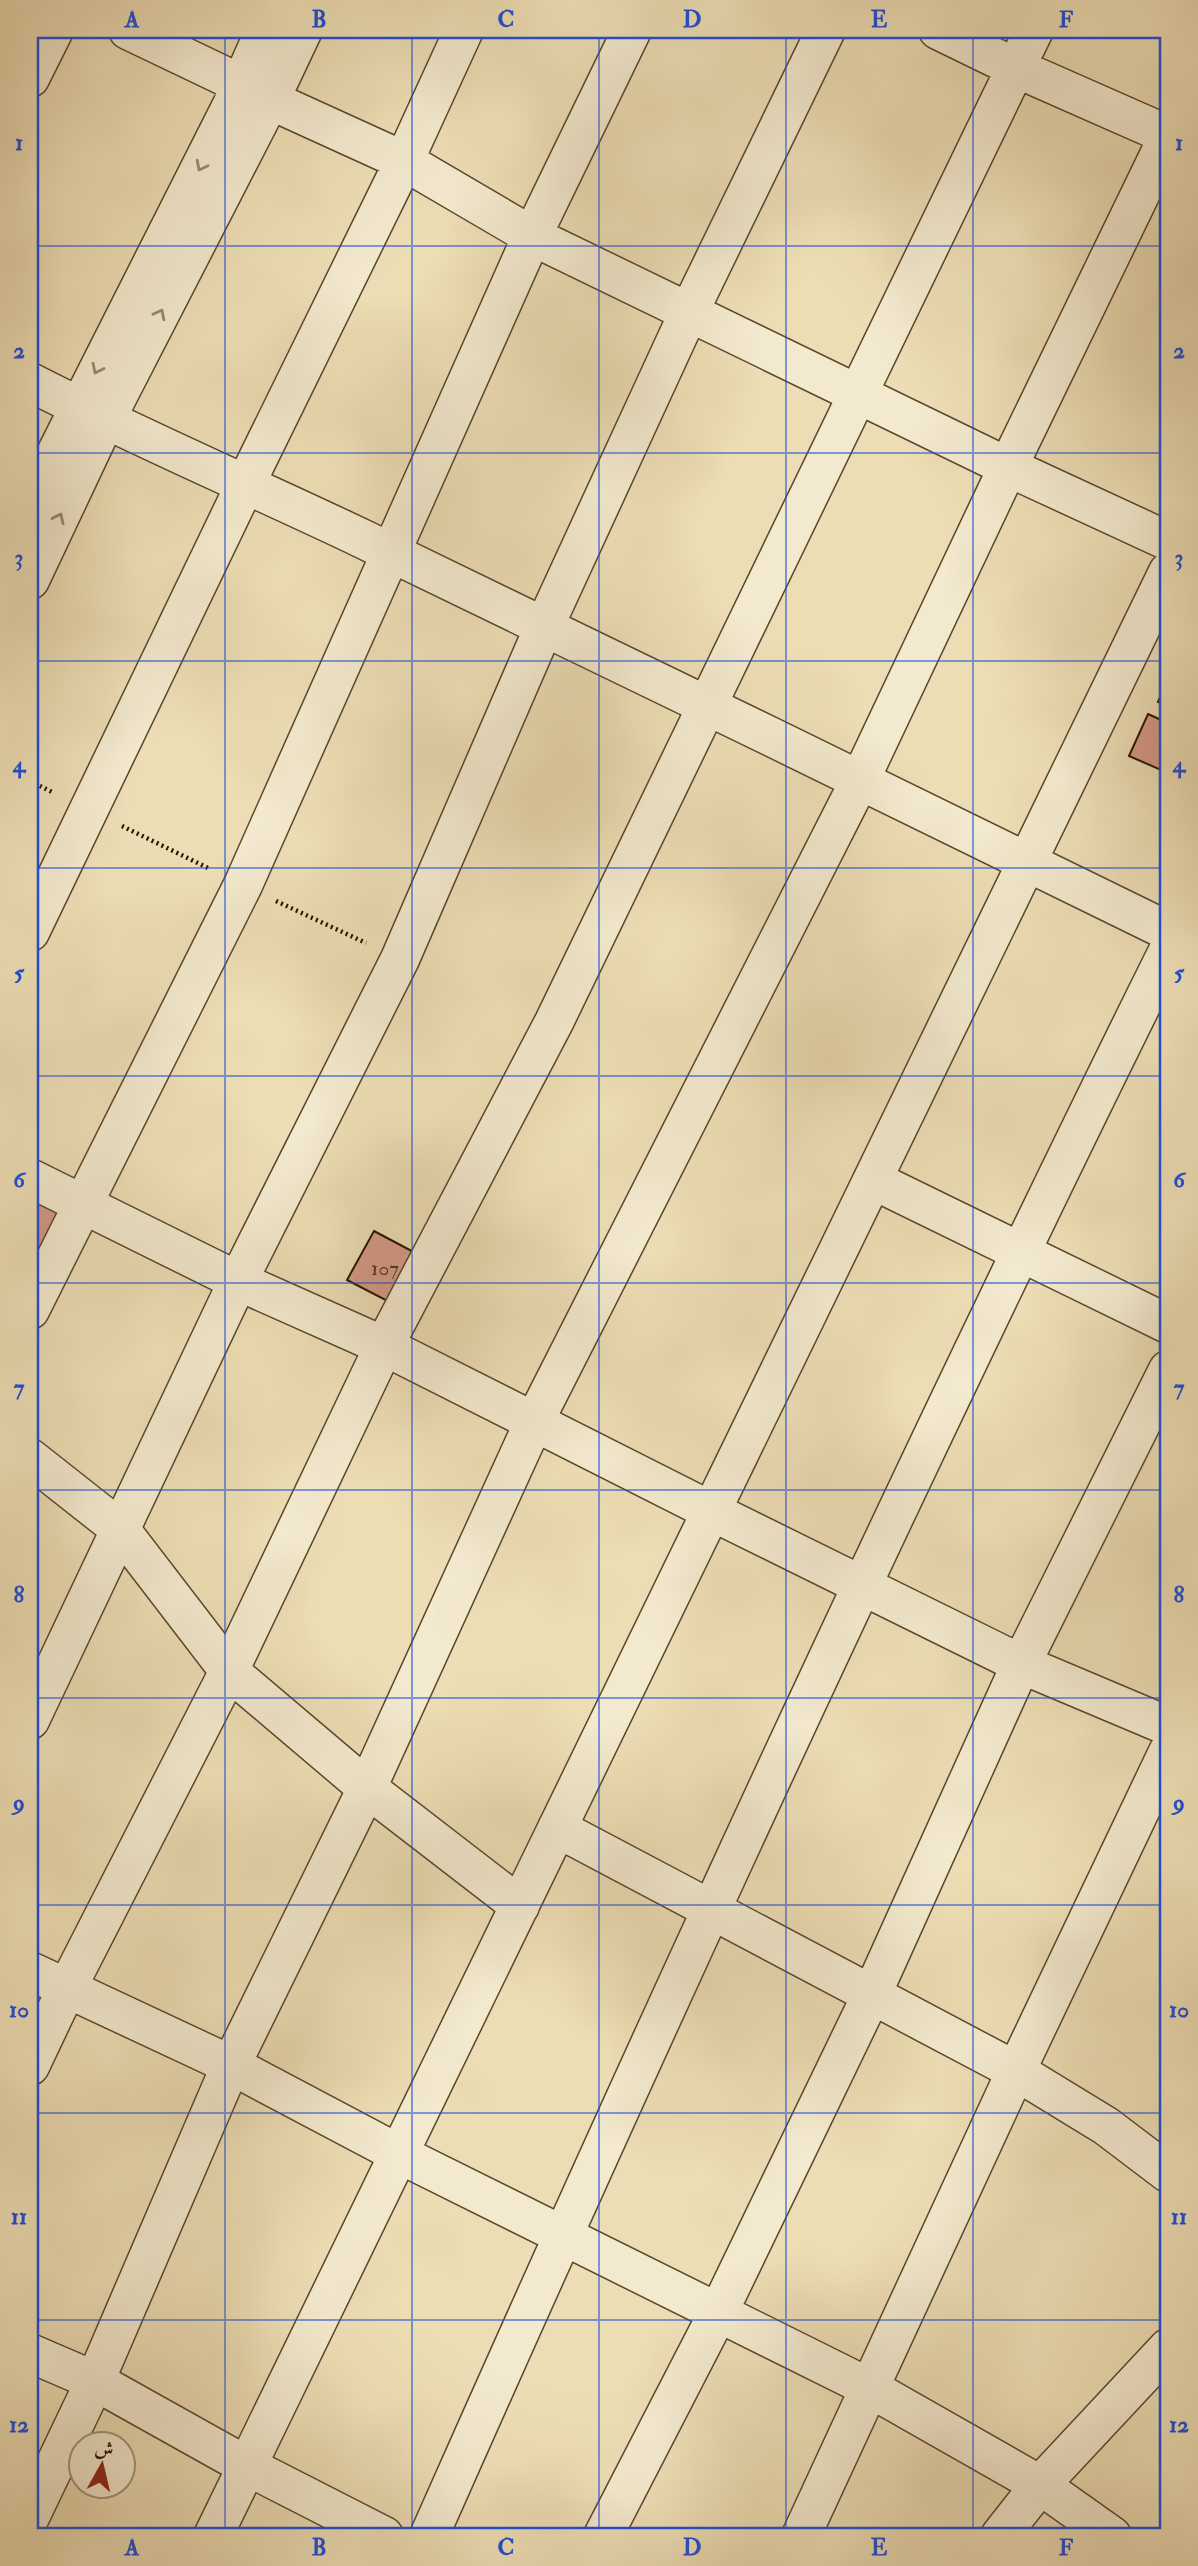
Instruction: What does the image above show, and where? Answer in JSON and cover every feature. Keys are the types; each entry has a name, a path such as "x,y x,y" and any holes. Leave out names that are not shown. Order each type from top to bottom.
{"street":[{"path":"30,78 54,30"},
{"path":"128,30 404,161 532,236 1008,467 1168,541"},
{"path":"255,92 265,30"},
{"path":"30,580 92,414 255,92 303,30"},
{"path":"30,932 404,161 464,30"},
{"path":"30,1310 243,885 532,236 632,30"},
{"path":"30,1720 238,1281 400,959 544,627 689,312 826,30"},
{"path":"30,2517 95,2381 232,2065 368,1788 534,1422 860,780 1168,136 938,30"},
{"path":"30,2066 229,1671 384,1346 554,1022 1034,30"},
{"path":"30,382 92,414 246,483 1168,931"},
{"path":"30,505 92,414"},
{"path":"213,2536 1168,572"},
{"path":"429,2536 712,1908 1020,1250 1168,951"},
{"path":"30,1178 238,1281 384,1346 1021,1664 1168,1726"},
{"path":"873,1180 1168,1324"},
{"path":"603,2536 719,2311 872,1994 1021,1664 1168,1370"},
{"path":"30,1458 120,1529 229,1671 368,1788 520,1906"},
{"path":"801,2536 1016,2071 1168,1752"},
{"path":"558,1828 1016,2071 1166,2166"},
{"path":"30,1971 232,2065 399,2154 869,2387 1040,2485 1112,2536"},
{"path":"1000,2536 1040,2485 1168,2348"},
{"path":"30,2353 95,2381 247,2466 384,2536"}],"building":[{"path":"1168,677 1168,706 1158,702"},
{"path":"1148,714 1168,723 1168,773 1129,756"},
{"path":"30,1192 64,1208 41,1257 30,1251"},
{"path":"374,1231 423,1257 397,1306 347,1280"}]}
